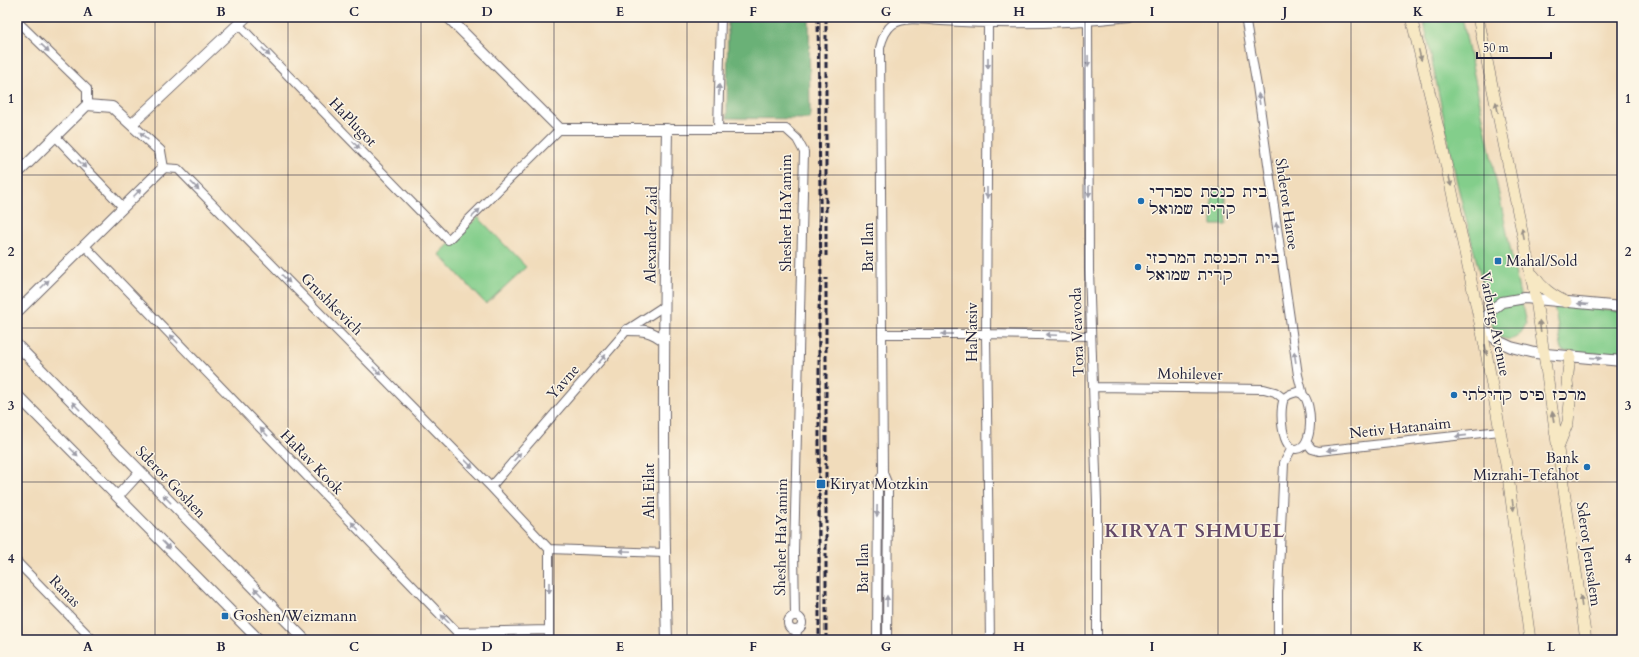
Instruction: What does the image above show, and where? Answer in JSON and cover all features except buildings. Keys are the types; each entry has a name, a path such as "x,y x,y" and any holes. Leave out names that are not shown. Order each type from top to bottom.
{"main road":[{"name":"Varburg Avenue","path":"1411,17 1440,136 1482,328 1510,484 1530,640"},
{"path":"1478,17 1536,300 1544,353"},
{"path":"1530,271 1541,287 1551,295 1566,302"},
{"name":"Sderot Jerusalem","path":"1544,353 1586,640"},
{"path":"1558,448 1568,422 1570,403 1567,381 1570,356"}],"street":[{"path":"448,17 560,128"},
{"path":"718,129 721,17"},
{"path":"913,18 988,24 1088,22 1130,17"},
{"name":"Shderot Haroe","path":"1245,17 1257,86 1298,375 1303,395 1307,401 1309,417 1309,434 1307,443"},
{"name":"Bar Ilan","path":"887,640 888,485 883,473 880,48 884,34 893,24 913,18"},
{"path":"132,124 242,20"},
{"name":"HaPlugot","path":"242,20 448,240 560,128"},
{"path":"17,21 87,89 86,105 17,174"},
{"name":"Tora Veavoda","path":"1088,22 1090,336 1097,501 1097,640"},
{"name":"HaNatsiv","path":"988,24 986,334 990,640"},
{"path":"17,312 163,168 160,151 112,107 86,105"},
{"name":"Sheshet HaYamim","path":"560,128 786,129 797,139 804,152 794,553 795,616 800,618 802,622 801,627 797,630 796,640"},
{"name":"Alexander Zaid","path":"664,341 668,129"},
{"path":"55,136 123,207"},
{"name":"Grushkevich","path":"163,168 178,169 492,487 549,549"},
{"name":"HaRav Kook","path":"84,246 457,632 549,630"},
{"path":"1622,307 1525,298 1502,302 1485,318 1482,328 1500,342 1511,347 1544,353 1622,361"},
{"name":"Yavne","path":"492,487 627,330 664,306"},
{"path":"627,330 642,330 655,333 664,341"},
{"path":"883,334 1090,336"},
{"name":"Ahi Eilat","path":"664,341 664,552 667,640"},
{"name":"Sderot Goshen","path":"17,345 295,635 304,640"},
{"name":"Mohilever","path":"1093,387 1264,389 1275,392 1284,399"},
{"path":"1303,395 1297,392 1289,394 1284,399 1282,414 1283,434 1287,443 1292,448 1302,447 1307,443"},
{"path":"17,395 259,640"},
{"name":"Netiv Hatanaim","path":"1307,443 1312,449 1319,451 1500,431"},
{"path":"1278,640 1278,592 1284,463 1292,448"},
{"path":"118,496 140,472"},
{"name":"Bar Ilan","path":"877,640 878,484 883,473"},
{"path":"549,640 549,549 664,552"},
{"name":"Ranas","path":"17,562 93,640"}],"green space":[{"path":"728,17 809,17 810,119 727,118"},
{"path":"1423,17 1462,17 1526,324 1520,334 1514,338 1505,339 1495,335 1457,183"},
{"path":"1212,188 1225,188 1226,225 1212,225"},
{"path":"478,217 526,267 486,304 439,254"},
{"path":"1554,304 1622,311 1622,356 1562,351"}],"railway":[{"path":"818,17 821,279 819,308 819,640"},
{"path":"826,17 826,256"},
{"path":"826,278 826,640"}],"place":[{"name":"בית כנסת ספרדי קרית שמואל","path":"1141,201"},
{"name":"Mahal/Sold","path":"1498,261"},
{"name":"בית הכנסת המרכזי קרית שמואל","path":"1138,267"},
{"name":"מרכז פיס קהילתי","path":"1454,395"},
{"name":"Bank Mizrahi-Tefahot","path":"1587,467"},
{"name":"Kiryat Motzkin","path":"821,484"},
{"name":"Goshen/Weizmann","path":"225,616"}],"district":[{"name":"KIRYAT SHMUEL","path":"1195,531"}]}
